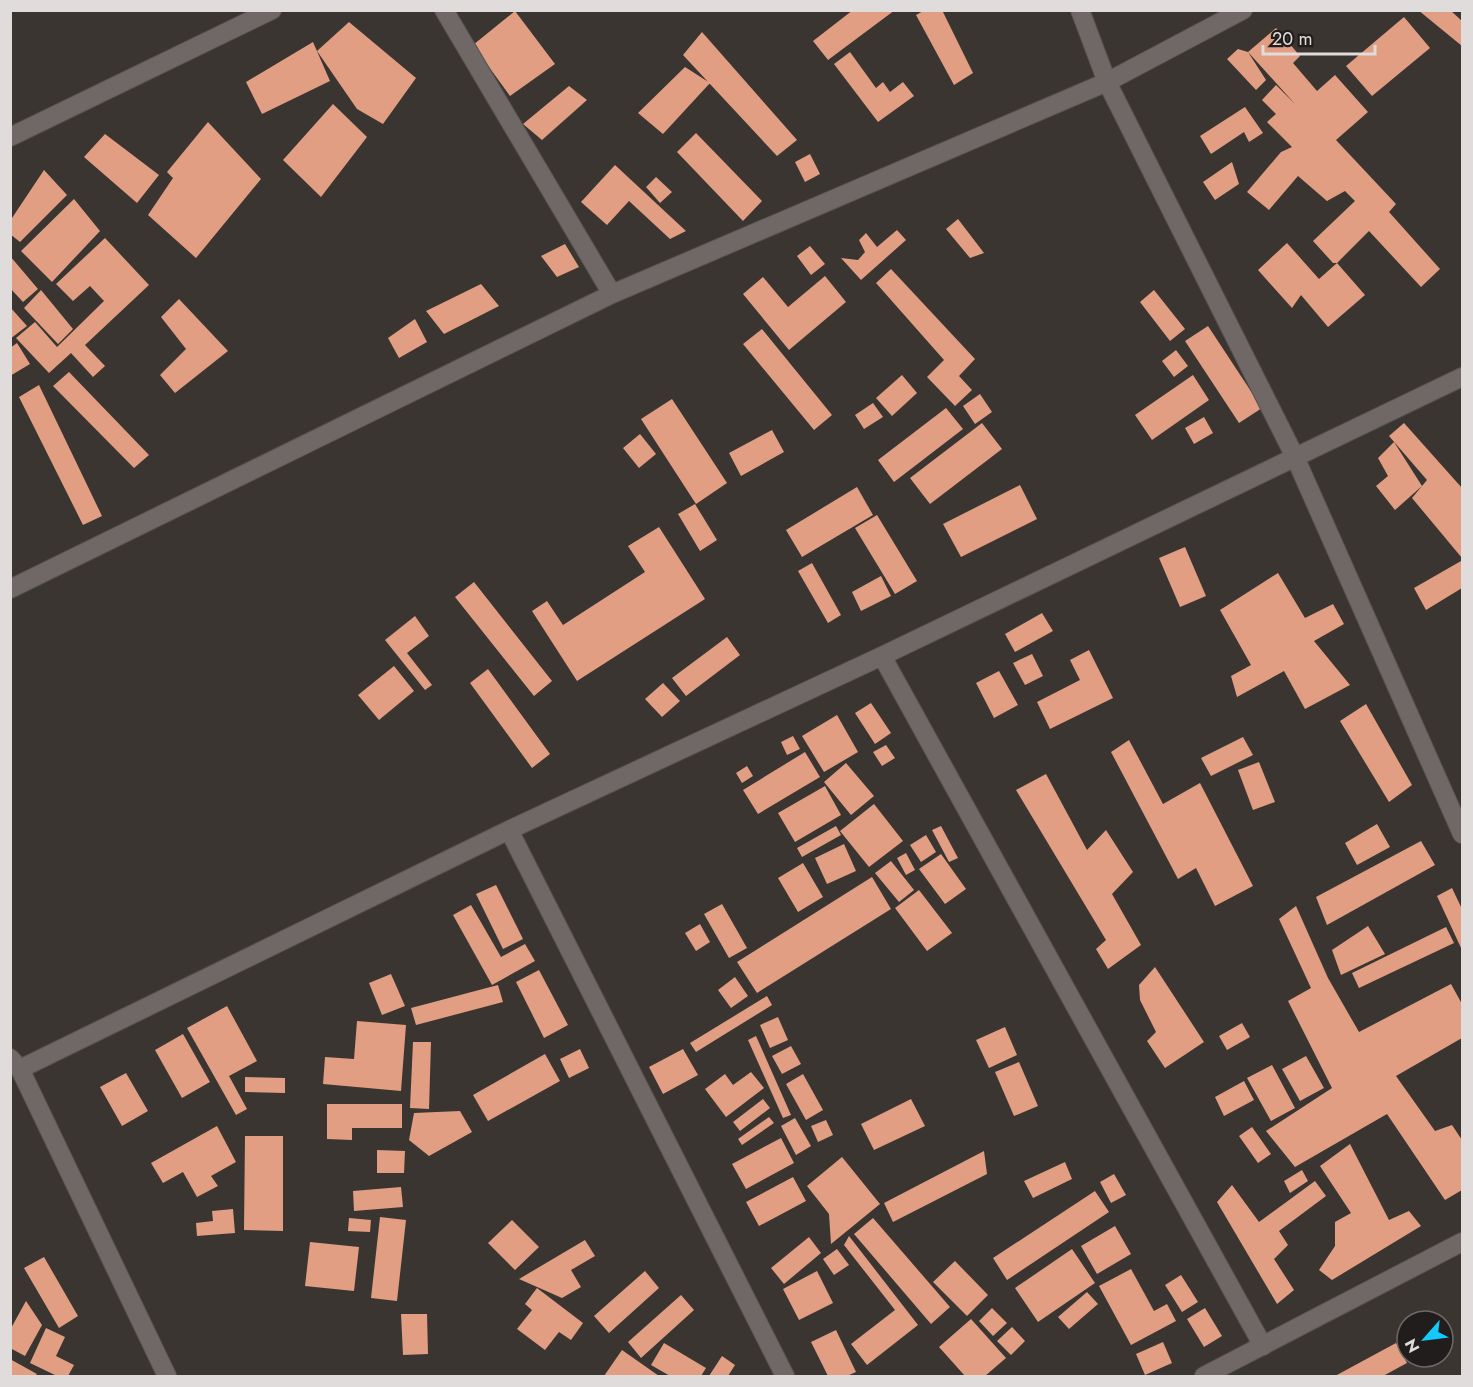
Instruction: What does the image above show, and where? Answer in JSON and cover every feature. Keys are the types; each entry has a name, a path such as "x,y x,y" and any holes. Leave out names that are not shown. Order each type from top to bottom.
{"street":[{"path":"10,137 272,10"},
{"path":"444,10 612,294"},
{"path":"1080,10 1107,82 1296,457 1462,834"},
{"path":"10,589 612,294 1107,82 1243,10"},
{"path":"167,1377 15,1064 882,656 1462,378"},
{"path":"882,656 1263,1346"},
{"path":"509,830 785,1377"},
{"path":"1204,1377 1462,1242"}],"building":[{"path":"853,10 895,10 828,60 813,41"},
{"path":"925,10 942,10 973,73 954,85 916,15"},
{"path":"1418,10 1450,10 1462,21 1462,46"},
{"path":"515,11 555,64 510,96 473,45"},
{"path":"1404,17 1430,48 1372,96 1346,66"},
{"path":"349,22 416,78 383,124 357,109 317,51"},
{"path":"1276,28 1300,56 1293,63 1317,91 1335,75 1368,112 1336,140 1396,204 1389,212 1440,269 1421,287 1369,231 1337,263 1333,263 1313,241 1355,201 1345,191 1327,201 1298,176 1269,210 1247,192 1281,152 1292,147 1267,122 1276,114 1262,100 1276,85 1295,104 1248,52"},
{"path":"702,32 797,140 777,156 683,55"},
{"path":"313,42 330,81 262,114 246,82"},
{"path":"1238,49 1248,52 1266,80 1256,90 1227,59"},
{"path":"850,52 876,88 883,82 890,92 903,82 914,96 878,122 834,64"},
{"path":"685,67 710,83 663,134 638,113"},
{"path":"569,86 587,100 542,140 523,124"},
{"path":"333,104 367,137 321,197 283,160"},
{"path":"1245,107 1263,133 1249,142 1244,132 1211,154 1200,136"},
{"path":"208,122 261,179 196,258 148,215 173,178 167,172"},
{"path":"696,133 762,201 743,221 677,152"},
{"path":"105,134 159,175 137,203 84,157"},
{"path":"810,154 820,174 805,182 795,162"},
{"path":"1232,162 1239,184 1215,200 1203,182"},
{"path":"615,165 686,231 670,239 629,201 607,225 581,202"},
{"path":"44,170 67,195 20,242 10,234 10,221"},
{"path":"656,177 672,192 660,203 646,187"},
{"path":"74,199 100,231 52,282 21,251"},
{"path":"958,219 984,253 970,258 946,229"},
{"path":"897,230 906,240 861,280 841,258 858,260 865,252 859,240 866,233 877,247"},
{"path":"105,238 149,285 85,345 105,366 93,377 71,353 49,373 16,338 35,322 57,347 104,301 90,286 73,301 56,284"},
{"path":"1287,243 1319,279 1337,263 1365,295 1328,327 1301,295 1292,308 1258,270"},
{"path":"565,244 579,267 557,277 541,256"},
{"path":"810,246 825,264 811,275 797,256"},
{"path":"10,256 38,289 23,302 10,288"},
{"path":"891,269 975,359 959,376 972,390 955,406 927,377 944,360 876,283"},
{"path":"825,276 846,302 789,350 743,294 763,277 788,307"},
{"path":"481,284 499,306 444,334 426,311"},
{"path":"41,290 73,329 58,344 24,308"},
{"path":"1154,290 1185,329 1170,341 1140,302"},
{"path":"179,299 228,351 175,393 160,375 186,349 161,317"},
{"path":"10,307 27,326 10,339"},
{"path":"415,319 427,342 399,358 388,338"},
{"path":"1208,326 1262,408 1239,423 1185,341"},
{"path":"762,329 832,415 814,430 743,344"},
{"path":"17,343 30,364 10,376 10,348"},
{"path":"1176,350 1188,366 1174,377 1162,361"},
{"path":"69,372 149,455 134,468 53,386"},
{"path":"902,375 917,393 892,416 876,398"},
{"path":"1193,375 1209,400 1152,440 1135,415"},
{"path":"39,385 102,516 83,525 19,397"},
{"path":"980,394 992,412 975,424 963,406"},
{"path":"672,399 727,483 696,504 641,419"},
{"path":"873,403 883,417 864,429 855,415"},
{"path":"946,408 963,429 894,482 878,460"},
{"path":"1204,417 1213,433 1194,444 1185,428"},
{"path":"982,423 1002,449 930,504 910,478"},
{"path":"1404,423 1462,488 1462,558 1412,498 1427,480 1389,436"},
{"path":"772,430 784,452 741,476 729,453"},
{"path":"640,434 656,454 639,468 623,448"},
{"path":"1394,442 1422,486 1395,510 1376,486 1388,476 1378,458"},
{"path":"1020,485 1037,519 961,557 943,524"},
{"path":"857,487 873,515 802,557 786,530"},
{"path":"695,504 717,540 700,551 678,514"},
{"path":"877,515 917,581 895,594 855,528"},
{"path":"659,527 705,599 577,681 532,611 547,601 563,625 645,572 628,546"},
{"path":"1185,547 1206,596 1180,607 1159,558"},
{"path":"1461,561 1462,588 1426,610 1414,588"},
{"path":"812,563 841,615 828,623 798,571"},
{"path":"1278,573 1305,618 1333,604 1344,624 1314,641 1350,685 1305,709 1284,671 1237,697 1231,676 1251,665 1220,610"},
{"path":"881,576 891,596 861,611 852,592"},
{"path":"474,582 552,681 534,696 455,597"},
{"path":"1042,613 1053,631 1015,652 1005,634"},
{"path":"415,616 429,636 407,653 432,685 425,690 385,640"},
{"path":"727,637 740,655 686,696 672,678"},
{"path":"1089,650 1113,698 1050,729 1037,702 1080,680 1070,660"},
{"path":"1032,654 1043,676 1025,685 1013,663"},
{"path":"394,666 414,691 379,720 358,695"},
{"path":"488,669 550,754 532,768 470,683"},
{"path":"999,671 1018,705 994,718 976,683"},
{"path":"663,683 680,701 662,717 645,699"},
{"path":"871,703 891,733 875,744 855,713"},
{"path":"1366,704 1412,785 1389,802 1340,721"},
{"path":"837,715 858,752 824,772 802,736"},
{"path":"793,736 800,749 787,755 781,742"},
{"path":"1243,737 1253,755 1211,776 1201,758"},
{"path":"1129,740 1163,804 1200,783 1253,886 1215,906 1196,868 1178,879 1111,752"},
{"path":"886,745 895,758 882,766 873,752"},
{"path":"805,752 820,777 758,814 743,790"},
{"path":"1259,762 1275,802 1253,810 1238,770"},
{"path":"846,763 874,796 851,815 824,782"},
{"path":"747,766 753,776 742,783 736,773"},
{"path":"1046,774 1087,850 1106,830 1133,872 1112,894 1141,945 1108,969 1096,949 1106,940 1016,790"},
{"path":"825,786 841,815 795,842 778,813"},
{"path":"874,804 903,841 869,867 840,831"},
{"path":"1377,824 1390,847 1357,865 1345,843"},
{"path":"836,826 841,835 802,857 797,848"},
{"path":"941,826 958,858 949,862 932,830"},
{"path":"926,835 936,852 921,862 910,845"},
{"path":"1421,841 1435,865 1327,925 1316,897"},
{"path":"844,844 856,871 827,884 815,858"},
{"path":"906,853 915,870 906,875 897,858"},
{"path":"941,854 966,889 945,904 919,869"},
{"path":"891,861 914,890 899,902 875,873"},
{"path":"803,863 823,897 798,912 778,878"},
{"path":"872,877 891,909 757,993 737,962"},
{"path":"496,885 523,939 503,949 476,894"},
{"path":"1452,888 1462,909 1462,950 1437,896"},
{"path":"919,890 952,933 927,951 895,908"},
{"path":"722,904 747,948 729,958 704,914"},
{"path":"471,905 501,957 525,944 535,961 492,985 453,915"},
{"path":"1296,906 1328,978 1359,1032 1451,984 1462,1004 1462,1038 1396,1076 1435,1131 1452,1125 1462,1140 1462,1190 1445,1200 1387,1114 1295,1167 1266,1131 1332,1088 1288,1001 1311,988 1279,919"},
{"path":"700,924 710,942 696,951 685,933"},
{"path":"1368,926 1385,954 1341,975 1332,950"},
{"path":"1446,927 1454,943 1359,988 1352,973"},
{"path":"1155,967 1204,1042 1165,1068 1147,1041 1156,1032 1140,1000 1139,985"},
{"path":"539,970 568,1025 544,1038 516,982"},
{"path":"391,974 405,1006 382,1015 369,983"},
{"path":"735,977 748,996 731,1008 718,990"},
{"path":"498,985 503,1002 416,1025 411,1008"},
{"path":"767,996 772,1005 696,1052 690,1043"},
{"path":"227,1006 257,1061 229,1076 247,1109 236,1115 187,1028"},
{"path":"778,1017 788,1040 770,1048 760,1025"},
{"path":"357,1021 406,1025 401,1091 323,1084 325,1057 354,1059"},
{"path":"1242,1023 1250,1037 1227,1050 1219,1036"},
{"path":"1005,1027 1017,1055 989,1068 976,1040"},
{"path":"183,1034 210,1082 182,1098 155,1050"},
{"path":"756,1036 791,1115 783,1118 748,1040"},
{"path":"413,1042 431,1042 429,1109 410,1108"},
{"path":"791,1046 801,1064 782,1074 772,1056"},
{"path":"580,1049 589,1068 569,1078 560,1059"},
{"path":"683,1049 698,1075 663,1094 649,1067"},
{"path":"545,1054 560,1081 488,1121 473,1095"},
{"path":"1306,1056 1324,1088 1300,1101 1282,1069"},
{"path":"1019,1062 1038,1106 1014,1116 995,1072"},
{"path":"1272,1065 1295,1108 1271,1121 1247,1078"},
{"path":"751,1072 764,1088 726,1117 705,1089 725,1074 733,1085"},
{"path":"126,1073 148,1111 122,1126 100,1087"},
{"path":"803,1074 823,1110 806,1120 786,1084"},
{"path":"245,1077 285,1078 285,1093 245,1092"},
{"path":"1244,1081 1254,1100 1224,1116 1215,1097"},
{"path":"763,1099 770,1108 740,1131 733,1122"},
{"path":"911,1099 925,1126 874,1150 861,1124"},
{"path":"327,1104 402,1104 402,1128 352,1128 352,1140 327,1139"},
{"path":"460,1111 472,1132 429,1156 409,1140 414,1113"},
{"path":"769,1117 774,1123 742,1145 738,1139"},
{"path":"795,1118 811,1146 796,1155 781,1126"},
{"path":"826,1120 833,1135 818,1142 811,1126"},
{"path":"217,1126 236,1162 211,1176 218,1186 197,1197 183,1172 163,1183 151,1163"},
{"path":"1252,1127 1271,1154 1258,1163 1239,1136"},
{"path":"245,1136 283,1136 283,1231 244,1230"},
{"path":"781,1138 794,1163 746,1189 732,1164"},
{"path":"1350,1144 1389,1220 1409,1211 1421,1226 1332,1280 1319,1270 1335,1246 1335,1222 1351,1213 1320,1166"},
{"path":"377,1150 405,1151 404,1173 377,1173"},
{"path":"984,1151 987,1174 893,1222 884,1203"},
{"path":"842,1157 880,1204 831,1244 829,1214 807,1186"},
{"path":"1065,1162 1072,1179 1033,1198 1024,1181"},
{"path":"1302,1170 1308,1181 1290,1193 1284,1181"},
{"path":"1114,1174 1126,1195 1111,1203 1100,1182"},
{"path":"793,1177 806,1201 759,1226 746,1202"},
{"path":"1315,1181 1326,1196 1279,1231 1288,1245 1274,1259 1294,1290 1277,1304 1217,1202 1232,1185 1259,1222"},
{"path":"401,1187 403,1207 354,1211 353,1191"},
{"path":"1095,1191 1109,1212 1007,1280 993,1258"},
{"path":"233,1209 235,1233 197,1236 196,1223 213,1221 212,1211"},
{"path":"380,1217 406,1220 397,1301 371,1298"},
{"path":"349,1218 371,1220 370,1232 348,1231"},
{"path":"873,1218 950,1307 931,1324 854,1234"},
{"path":"512,1220 539,1247 515,1270 488,1243"},
{"path":"1115,1226 1131,1254 1097,1274 1081,1246"},
{"path":"849,1236 918,1325 867,1365 851,1344 895,1310 844,1245"},
{"path":"809,1237 821,1253 784,1284 771,1268"},
{"path":"585,1240 595,1256 571,1270 581,1287 562,1298 519,1279"},
{"path":"310,1242 359,1247 354,1291 305,1286"},
{"path":"837,1249 849,1265 834,1275 823,1259"},
{"path":"1072,1249 1095,1283 1038,1322 1015,1288"},
{"path":"44,1257 78,1316 59,1328 24,1268"},
{"path":"955,1261 988,1295 967,1316 933,1282"},
{"path":"1131,1269 1154,1311 1167,1304 1176,1321 1131,1345 1099,1286"},
{"path":"645,1271 659,1288 609,1333 594,1316"},
{"path":"817,1271 833,1303 799,1320 783,1289"},
{"path":"1181,1275 1198,1302 1182,1312 1165,1285"},
{"path":"537,1288 583,1323 571,1340 559,1332 545,1350 517,1329 532,1310 525,1304"},
{"path":"1087,1292 1098,1304 1069,1329 1058,1317"},
{"path":"681,1295 694,1310 641,1358 628,1342"},
{"path":"26,1301 42,1325 25,1356 10,1348 10,1330"},
{"path":"992,1308 1007,1323 993,1336 979,1321"},
{"path":"1205,1308 1222,1336 1204,1347 1187,1319"},
{"path":"401,1314 427,1314 428,1354 403,1355"},
{"path":"971,1319 1006,1358 985,1376 965,1376 939,1347"},
{"path":"1012,1327 1025,1341 1011,1355 997,1341"},
{"path":"46,1328 65,1337 56,1356 74,1365 68,1376 57,1376 30,1363"},
{"path":"836,1330 856,1372 847,1376 828,1376 811,1342"},
{"path":"1163,1342 1172,1363 1145,1375 1136,1354"},
{"path":"664,1343 706,1368 701,1376 670,1376 651,1365"},
{"path":"1395,1344 1396,1369 1383,1376 1335,1376"},
{"path":"622,1350 659,1376 604,1376"},
{"path":"722,1356 735,1365 728,1376 709,1376"},
{"path":"10,1359 37,1374 35,1376 10,1376"}]}
